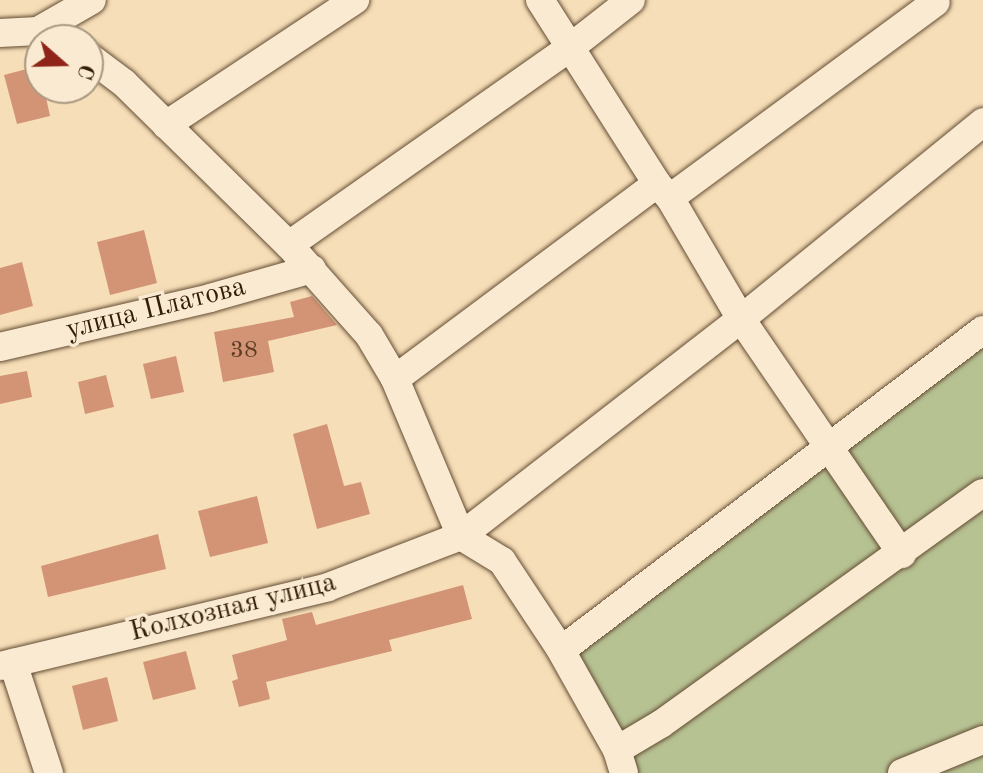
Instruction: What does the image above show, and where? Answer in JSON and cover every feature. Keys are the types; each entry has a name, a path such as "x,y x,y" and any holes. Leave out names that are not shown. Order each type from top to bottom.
{"street":[{"path":"61,24 92,0"},
{"path":"166,125 355,0"},
{"path":"540,0 664,191 741,319 902,554"},
{"path":"289,245 571,47 631,0"},
{"path":"395,379 936,2"},
{"path":"0,33 24,34"},
{"path":"104,68 124,83 289,245 369,335 395,379 461,536 502,561 559,647 620,762 661,724 983,493"},
{"name":"Колхозная улица","path":"7,664 328,587 461,536 741,319 983,122"},
{"name":"улица Платова","path":"0,347 210,298 312,269"},
{"path":"568,645 983,330"},
{"path":"7,664 49,773"},
{"path":"902,773 983,740"}],"green space":[{"path":"983,330 983,773 633,773 568,645"}],"building":[{"path":"24,70 24,104 47,104 50,116 17,124 4,75"},
{"path":"144,230 157,283 110,295 97,242"},
{"path":"22,262 33,306 0,315 0,268"},
{"path":"312,296 337,325 268,341 274,372 223,382 214,332 294,317 290,302"},
{"path":"176,356 184,392 151,399 143,364"},
{"path":"27,371 32,397 0,404 0,376"},
{"path":"106,375 114,407 85,414 78,382"},
{"path":"327,424 344,486 361,482 370,514 317,529 293,434"},
{"path":"257,496 268,543 210,557 198,511"},
{"path":"158,534 166,569 48,597 41,566"},
{"path":"463,585 472,619 389,640 392,651 266,682 270,699 239,707 232,681 238,679 232,655 287,640 282,619 312,612 316,625"},
{"path":"186,651 196,689 153,700 143,662"},
{"path":"107,677 118,721 83,730 72,686"}]}
